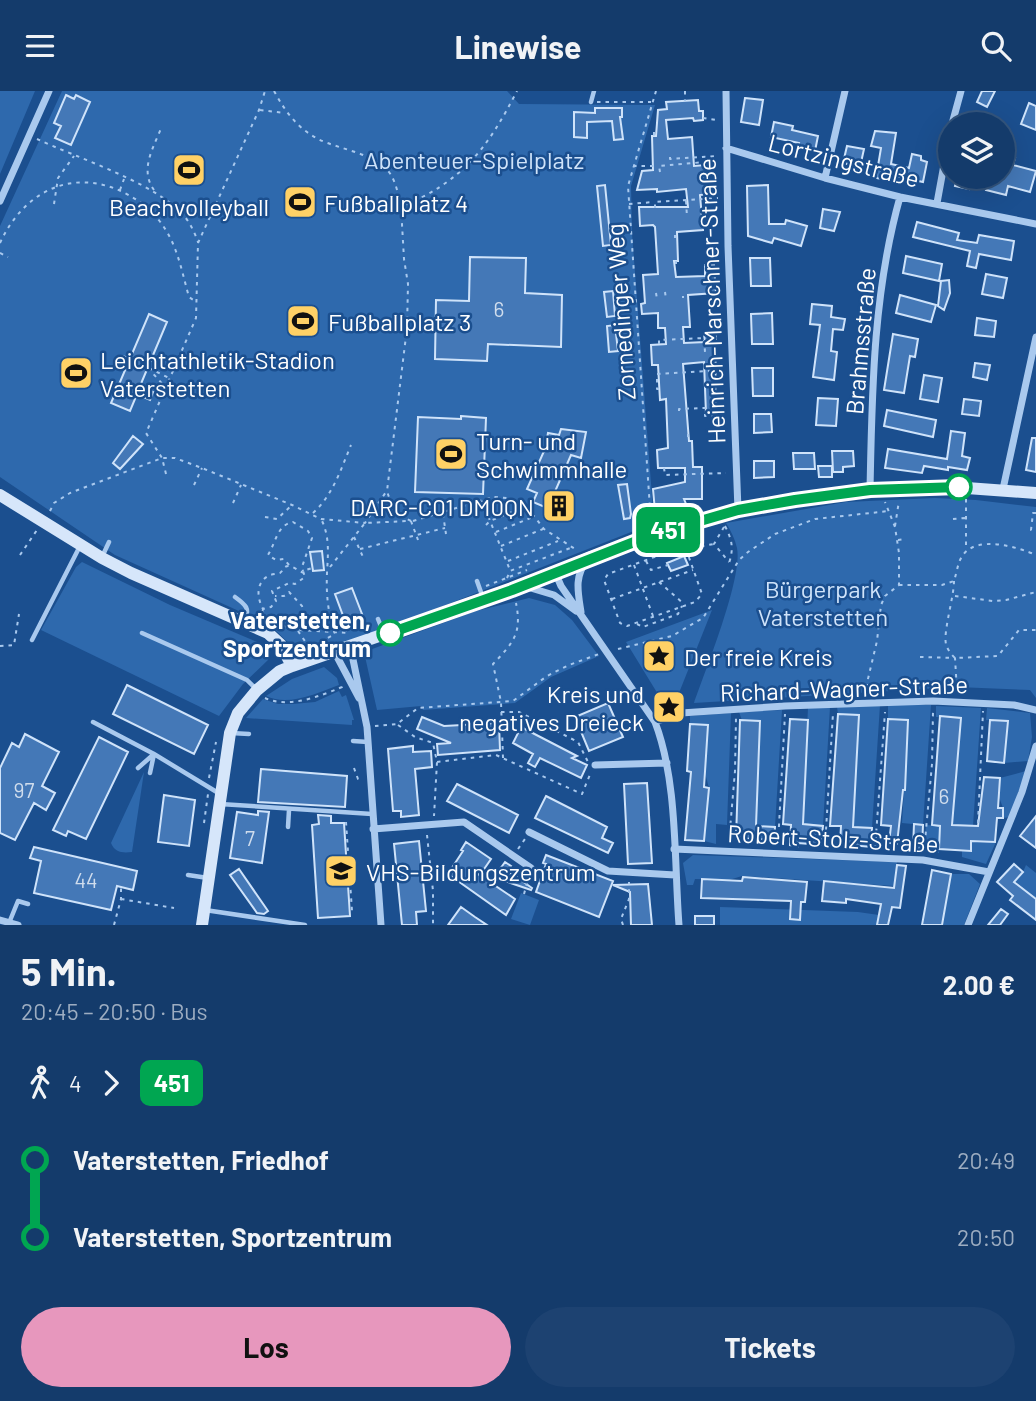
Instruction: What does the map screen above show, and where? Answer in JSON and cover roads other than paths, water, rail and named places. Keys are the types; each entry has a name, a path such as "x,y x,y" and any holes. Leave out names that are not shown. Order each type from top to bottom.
{"street":[{"path":"0,201 49,91"},
{"name":"Heinrich-Marschner-Straße","path":"726,91 738,510"},
{"path":"824,178 845,91"},
{"path":"955,112 961,91"},
{"name":"Lortzingstraße","path":"726,148 824,178 900,197 1036,224"},
{"path":"937,203 940,189"},
{"name":"Brahmsstraße","path":"870,490 872,372 882,278 900,197"},
{"path":"1003,489 1032,379 1036,337"},
{"path":"202,925 230,733 238,713 263,691 289,660 334,650 349,639 384,635 522,586 652,535 723,521 738,510 870,490 953,487 1036,493"},
{"path":"0,495 39,526 160,587 247,617 268,633 289,660"},
{"path":"582,616 577,581 585,560"},
{"path":"555,572 561,586 655,722 667,763 679,925"},
{"path":"522,586 554,595 582,616"},
{"path":"349,639 364,708 368,742 378,925"},
{"path":"334,650 364,708"},
{"name":"Richard-Wagner-Straße","path":"655,722 681,713 834,704 933,701 984,703 1036,710"},
{"path":"968,925 1022,792 1036,746"},
{"path":"595,765 667,763"},
{"path":"373,829 464,822 531,868"},
{"path":"528,832 608,871 676,875"},
{"name":"Robert-Stolz-Straße","path":"674,849 923,860 989,872"},
{"path":"0,920 18,925"}],"lane":[{"path":"591,102 594,91"},
{"path":"102,558 109,542"},
{"path":"32,640 80,545"},
{"path":"477,580 483,599"},
{"path":"235,597 246,605 247,617"},
{"path":"378,619 384,635"},
{"path":"142,633 247,680 263,691"},
{"path":"93,722 154,754 220,799 289,810 372,814"},
{"path":"230,733 249,734"},
{"path":"353,741 368,742"},
{"path":"138,768 154,754"},
{"path":"150,773 154,754"},
{"path":"288,827 289,810"},
{"path":"188,875 208,878"},
{"path":"9,923 18,901 28,905"},
{"path":"204,910 305,925"}],"place":[{"name":"Beachvolleyball","path":"189,170"},
{"name":"Fußballplatz 4","path":"300,202"},
{"name":"Fußballplatz 3","path":"303,321"},
{"name":"Leichtathletik-Stadion Vaterstetten","path":"76,373"},
{"name":"Turn- und Schwimmhalle","path":"451,454"},
{"name":"DARC-C01 DM0QN","path":"559,506"},
{"name":"Vaterstetten, Sportzentrum","path":"390,633"},
{"name":"Der freie Kreis","path":"659,656"},
{"name":"Kreis und negatives Dreieck","path":"669,707"},
{"name":"VHS-Bildungszentrum","path":"341,871"}],"park label":[{"name":"Abenteuer-Spielplatz","path":"474,159"},
{"name":"Bürgerpark Vaterstetten","path":"823,602"}]}
